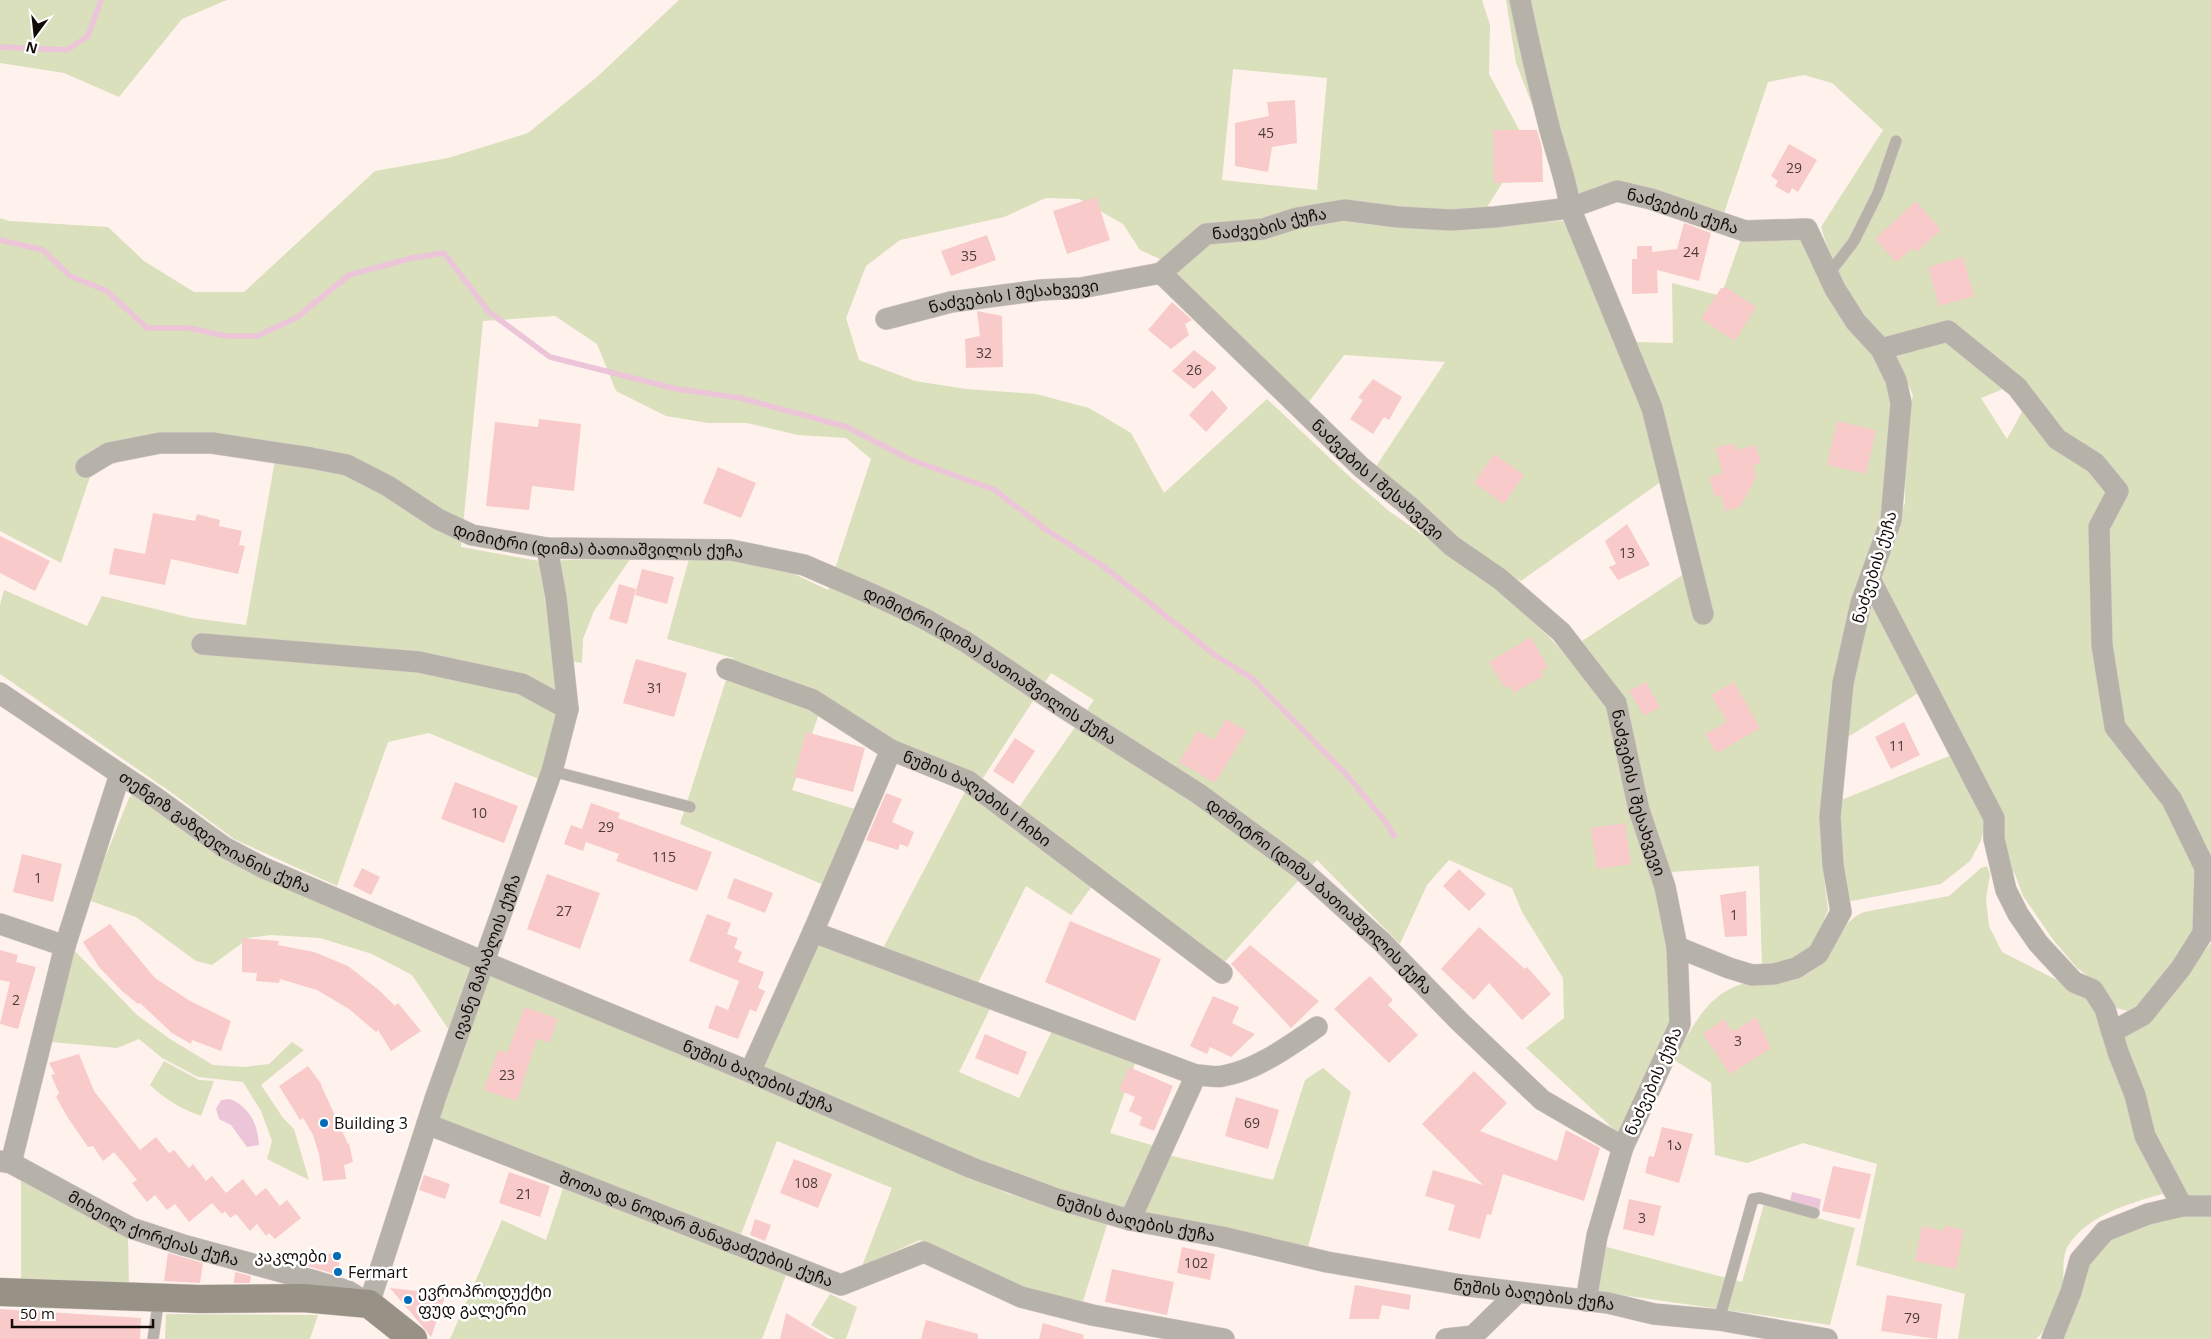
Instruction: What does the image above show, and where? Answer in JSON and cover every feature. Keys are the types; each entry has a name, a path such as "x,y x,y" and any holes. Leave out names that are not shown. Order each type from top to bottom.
{"street":[{"path":"1520,0 1532,60 1551,134 1568,186 1570,208 1652,408 1703,614"},
{"name":"ნაძვების ქუჩა","path":"1161,272 1206,234 1263,229 1297,218 1327,212 1344,210 1398,218 1451,220 1495,217 1570,208 1618,191 1651,199 1746,231 1807,229 1835,289 1856,322 1881,349 1896,380 1901,403 1892,520 1861,603 1843,683 1830,817 1833,865 1841,912 1818,954 1796,968 1774,974 1752,975 1677,947 1680,1024 1623,1147"},
{"name":"ნაძვების I შესახვევი","path":"886,319 951,302 1041,290 1081,288 1161,272 1361,467 1410,507 1452,546 1500,579 1561,632 1616,703 1639,810 1665,887 1677,947"},
{"path":"1881,349 1948,331 2017,387 2057,439 2095,464 2118,491 2100,527 2102,645 2115,727 2172,800 2204,868 2203,933 2181,968 2142,1015 2112,1032"},
{"name":"დიმიტრი (დიმა) ბათიაშვილის ქუჩა","path":"86,467 109,453 160,443 212,444 311,458 347,465 388,486 438,519 472,535 547,548 731,550 804,566 876,596 958,637 1199,794 1301,869 1382,942 1460,1022 1542,1100 1623,1147"},
{"name":"ივანე მაჩაბლის ქუჩა","path":"369,1304 427,1124 552,771 568,708 556,597 547,548"},
{"path":"1870,579 1994,818 1994,839 1997,856 2006,890 2018,914 2038,943 2055,962 2074,982 2093,990 2105,1008 2135,1095 2145,1136 2182,1206"},
{"path":"202,644 419,662 522,684 568,708"},
{"path":"728,669 813,700 891,750"},
{"path":"0,693 120,774"},
{"name":"ნუშის ბაღების I ჩიხი","path":"750,1072 813,932 891,750 968,781 1222,973"},
{"name":"თენგიზ გაზდელიანის ქუჩა","path":"6,1162 65,946 120,774 224,848 264,868 484,962"},
{"path":"0,924 65,946"},
{"path":"813,932 1196,1075 1222,1077 1248,1068 1285,1049 1317,1027"},
{"name":"ნუშის ბაღების ქუჩა","path":"484,962 750,1072 972,1168 1057,1199 1130,1220 1222,1236 1327,1262 1517,1293 1608,1303 1654,1314 1719,1320 1826,1339"},
{"path":"1130,1220 1196,1075"},
{"name":"შოთა და ნოდარ მანაგაძეების ქუჩა","path":"427,1124 841,1285 924,1252 1021,1298 1092,1316 1224,1339"},
{"path":"1586,1301 1597,1236 1623,1147"},
{"name":"მიხეილ ქორქიას ქუჩა","path":"6,1162 131,1228 183,1245 348,1291 369,1304"},
{"path":"2052,1339 2071,1292 2080,1260 2105,1231 2148,1214 2182,1206 2211,1206"},
{"path":"0,1292 160,1298 303,1298 369,1304 413,1339"},
{"path":"1446,1339 1473,1336 1517,1293"}],"lane":[{"path":"1828,275 1858,233 1878,193 1896,140"},
{"path":"552,771 690,807"},
{"path":"1719,1320 1753,1199 1760,1198 1814,1214"},
{"path":"153,1339 160,1298"}],"green space":[{"path":"0,0 227,0 182,19 119,97 64,73 0,63"},
{"path":"679,0 1482,0 1490,25 1489,74 1527,144 1487,207 1450,215 1288,212 1164,261 1140,250 1123,224 1079,199 1046,198 1004,217 900,240 866,266 846,318 859,360 915,381 966,389 1036,394 1089,408 1131,433 1164,493 1267,399 1389,511 1506,594 1554,642 1607,706 1658,893 1668,947 1670,1027 1618,1133 1526,1048 1564,1018 1563,978 1522,912 1512,888 1449,860 1427,885 1400,944 1317,860 1222,965 1017,810 1094,700 1051,673 983,778 894,741 825,697 792,790 858,810 824,885 680,824 733,658 667,639 689,559 737,560 792,573 828,590 871,459 846,438 798,435 747,423 708,423 666,416 616,391 597,344 555,316 483,321 461,547 539,561 631,558 594,611 583,639 582,663 558,659 560,711 541,780 429,733 388,742 337,886 234,839 172,793 0,674 0,605 4,590 87,626 102,596 192,618 246,625 275,460 209,449 158,449 92,471 61,563 0,531 0,218 9,221 108,227 144,261 194,292 244,292 375,171 448,158 528,133 597,77","holes":["1233,69 1327,78 1317,190 1222,180"]},
{"path":"1506,0 2211,0 2211,862 2121,723 2107,649 2105,527 2123,492 1944,325 1886,342 1838,280 1821,227 1883,130 1832,83 1804,75 1768,82 1724,213 1614,181 1580,202 1553,159 1516,63"},
{"path":"1340,215 1448,226 1563,221 1622,347 1648,414 1662,481 1521,581 1494,567 1373,471 1445,362 1344,355 1308,403 1172,270 1213,238"},
{"path":"1742,236 1802,237 1874,354 1891,389 1885,507 1842,638 1830,701 1823,798 1823,867 1828,910 1816,940 1801,955 1780,965 1762,966 1759,866 1671,872 1647,809 1620,692 1582,641 1687,572 1699,620 1712,620 1636,342 1673,343 1672,283 1721,296"},
{"path":"1945,337 2008,387 1981,398 2007,439 2024,408 2110,490 2109,730 2164,801 2198,871 2197,930 2140,1004 2128,1011 2116,1008 2097,983 2077,968 2054,941 2023,896 2015,874 2003,858 1877,578 1905,503 1906,427 1913,395 1895,355"},
{"path":"1873,594 1920,692 1843,740 1851,686"},
{"path":"1954,754 1987,815 1981,841 1970,861 1941,884 1852,901 1844,899 1839,801"},
{"path":"967,788 1093,885 1071,915 1026,886 977,985 882,950"},
{"path":"134,792 472,964 449,1030 412,975 372,954 320,938 271,935 249,938 212,965 196,961 136,917 88,900 129,798"},
{"path":"1987,866 1990,874 1986,899 1989,926 2002,952 2088,996 2095,1003 2165,1193 2112,1211 2087,1226 2077,1235 2068,1246 2065,1254 2062,1288 2058,1304 2051,1320 2036,1339 1958,1339 1965,1294 1856,1265 1877,1164 1803,1143 1747,1163 1715,1155 1711,1083 1674,1060 1695,1023 1713,1001 1724,992 1751,982 1791,981 1807,974 1816,968 1829,954 1843,930 1855,917 1864,912 1949,896 1981,868"},
{"path":"815,942 991,1007 959,1072 1019,1098 1053,1029 1136,1061 1110,1133 1155,1146 1126,1212 982,1166 762,1066"},
{"path":"2211,943 2211,1198 2182,1194 2150,1136 2118,1036 2146,1022"},
{"path":"74,950 137,1015 170,1039 213,1065 244,1067 269,1064 292,1042 304,1050 261,1085 283,1118 294,1129 309,1180 267,1159 272,1141 261,1111 243,1082 198,1077 162,1058 139,1039 117,1048 51,1042"},
{"path":"490,971 1009,1194 1108,1222 1083,1301 1021,1290 920,1240 862,1266 892,1188 777,1141 740,1237 439,1117"},
{"path":"164,1061 199,1080 214,1081 201,1116 174,1104 150,1085"},
{"path":"1323,1068 1351,1092 1308,1247 1139,1213 1168,1155 1273,1180 1305,1080"},
{"path":"21,1179 128,1237 129,1285 21,1284"},
{"path":"564,1185 786,1275 762,1339 450,1339 502,1220 546,1240"},
{"path":"1764,1204 1855,1228 1830,1325 1594,1291 1603,1246 1742,1282"},
{"path":"2211,1206 2211,1339 2052,1339 2105,1231"},
{"path":"830,1294 857,1307 846,1339 835,1339 811,1325"},
{"path":"166,1314 318,1315 310,1339 165,1339"}],"shaded area":[{"path":"230,1099 243,1107 252,1118 257,1130 259,1145 247,1147 231,1125 219,1119 216,1109 221,1100"},
{"path":"1792,1192 1821,1199 1819,1211 1789,1205"}],"building":[{"path":"1295,100 1297,143 1272,147 1268,172 1235,166 1235,123 1269,116 1267,102"},
{"path":"1493,130 1537,130 1542,148 1543,182 1494,183"},
{"path":"1789,144 1817,160 1798,192 1792,188 1789,194 1775,186 1778,181 1771,176"},
{"path":"1096,197 1110,240 1067,254 1053,211"},
{"path":"1916,201 1941,230 1916,252 1913,248 1896,262 1875,239"},
{"path":"1684,223 1711,233 1699,281 1657,270 1658,293 1632,294 1632,259 1637,259 1637,246 1652,246 1652,252 1677,249"},
{"path":"987,235 996,260 951,276 941,251"},
{"path":"1963,257 1974,296 1939,306 1928,267"},
{"path":"1721,288 1727,288 1756,307 1735,341 1701,319"},
{"path":"1172,302 1192,320 1185,324 1189,335 1171,349 1148,330"},
{"path":"977,311 1002,316 1003,367 966,368 965,339 980,336"},
{"path":"1194,350 1217,368 1194,389 1172,371"},
{"path":"1373,379 1402,397 1389,420 1384,417 1373,434 1350,419 1363,400 1358,398"},
{"path":"1212,390 1228,408 1206,432 1189,415"},
{"path":"539,419 581,424 574,491 532,486 529,510 486,506 495,422 538,427"},
{"path":"1837,421 1876,430 1866,474 1827,465"},
{"path":"1734,443 1736,450 1756,445 1761,463 1753,465 1756,478 1740,507 1725,511 1721,495 1715,497 1709,477 1723,473 1715,448"},
{"path":"1494,454 1524,475 1504,504 1474,483"},
{"path":"718,467 756,483 741,518 703,503"},
{"path":"153,513 195,521 197,514 220,520 219,526 242,531 239,545 245,546 238,574 171,559 165,585 109,574 114,548 145,554"},
{"path":"1627,524 1650,565 1618,580 1609,567 1616,564 1605,541"},
{"path":"0,536 50,561 35,591 0,573"},
{"path":"642,569 674,577 667,604 635,595"},
{"path":"619,584 636,589 627,624 609,619"},
{"path":"1531,637 1548,667 1541,671 1544,676 1514,693 1509,685 1505,688 1489,662"},
{"path":"636,659 687,673 674,717 623,703"},
{"path":"1646,682 1660,707 1644,716 1629,691"},
{"path":"1734,682 1760,728 1717,753 1705,734 1727,722 1711,695"},
{"path":"1226,719 1247,731 1215,783 1179,762 1198,731 1214,740"},
{"path":"1904,722 1920,755 1891,769 1875,737"},
{"path":"806,732 865,748 853,792 794,777"},
{"path":"1015,738 1035,751 1013,784 993,771"},
{"path":"455,782 518,806 504,843 441,819"},
{"path":"886,793 902,799 892,822 914,832 908,847 900,844 898,850 866,840"},
{"path":"591,803 620,813 618,818 712,852 697,891 616,861 619,854 586,842 583,851 564,844 571,825 582,829"},
{"path":"1625,823 1631,864 1597,869 1591,828"},
{"path":"22,854 62,864 53,902 13,892"},
{"path":"362,868 380,877 371,895 353,886"},
{"path":"1459,869 1486,894 1469,911 1443,886"},
{"path":"547,874 600,893 580,949 527,929"},
{"path":"734,878 773,893 765,913 727,898"},
{"path":"1746,891 1747,936 1725,937 1720,895"},
{"path":"707,914 731,923 727,934 738,938 734,948 742,952 738,962 764,972 758,988 765,991 756,1012 750,1009 738,1039 708,1028 716,1005 728,1010 739,981 689,961"},
{"path":"1070,921 1161,959 1135,1021 1045,982"},
{"path":"110,924 155,978 190,1001 231,1021 221,1051 192,1040 191,1044 172,1033 140,1003 138,1004 122,991 99,967 83,942"},
{"path":"1479,927 1525,969 1527,967 1551,994 1522,1020 1489,983 1474,1000 1441,969"},
{"path":"242,938 279,941 278,945 314,952 348,966 380,991 395,1006 398,1003 421,1031 391,1051 378,1030 376,1032 349,1009 317,990 280,979 279,983 256,981 257,973 242,972"},
{"path":"1250,945 1319,1001 1291,1028 1231,964"},
{"path":"0,950 18,955 16,962 36,967 18,1029 0,1024 10,982 0,980"},
{"path":"1370,976 1393,1000 1388,1005 1418,1035 1389,1063 1334,1009"},
{"path":"1213,996 1239,1007 1232,1023 1255,1034 1231,1057 1210,1047 1207,1054 1190,1046"},
{"path":"525,1007 558,1019 549,1043 537,1038 517,1101 484,1090 498,1050 507,1053"},
{"path":"1756,1017 1771,1048 1730,1074 1703,1034 1724,1019 1733,1032"},
{"path":"985,1034 1027,1052 1018,1075 975,1058"},
{"path":"79,1054 94,1091 140,1150 156,1137 169,1153 174,1150 189,1168 193,1164 206,1181 212,1176 226,1193 243,1179 256,1196 266,1188 280,1206 287,1200 301,1218 275,1239 269,1233 266,1236 257,1224 250,1231 236,1214 230,1218 225,1211 222,1214 212,1203 189,1222 175,1204 167,1210 155,1195 147,1202 132,1183 137,1180 114,1152 103,1161 93,1146 88,1147 56,1097 59,1093 51,1075 55,1074 49,1063"},
{"name":"Building 3","path":"308,1066 322,1085 349,1143 353,1162 344,1165 346,1179 323,1181 319,1154 313,1135 303,1118 300,1120 279,1086"},
{"path":"1129,1067 1173,1086 1154,1131 1139,1125 1142,1117 1129,1111 1135,1097 1119,1090"},
{"path":"1474,1071 1507,1103 1480,1131 1557,1161 1566,1130 1600,1148 1584,1201 1503,1174 1491,1215 1487,1214 1480,1239 1448,1230 1455,1205 1425,1196 1433,1170 1483,1185 1422,1124"},
{"path":"1236,1097 1279,1110 1268,1149 1225,1136"},
{"path":"1662,1127 1693,1134 1679,1183 1645,1173 1649,1156 1654,1157"},
{"path":"794,1159 832,1174 818,1208 780,1193"},
{"path":"1833,1166 1871,1174 1860,1219 1822,1211"},
{"path":"509,1172 550,1186 540,1217 499,1203"},
{"path":"424,1175 450,1184 445,1199 419,1190"},
{"path":"1629,1199 1661,1206 1654,1236 1623,1229"},
{"path":"755,1219 771,1225 765,1241 750,1235"},
{"path":"1922,1226 1944,1231 1945,1226 1964,1230 1956,1269 1915,1261"},
{"path":"1182,1247 1215,1254 1210,1280 1177,1273"},
{"path":"335,1251 339,1263 338,1275 307,1266"},
{"path":"168,1253 203,1263 200,1283 164,1281"},
{"path":"1112,1269 1174,1282 1167,1315 1105,1302"},
{"path":"235,1272 251,1276 250,1283 234,1283"},
{"path":"1355,1285 1411,1295 1409,1310 1382,1305 1379,1319 1349,1319"},
{"path":"390,1288 446,1294 431,1337 423,1327"},
{"path":"1887,1295 1942,1304 1937,1339 1881,1331"},
{"path":"0,1309 141,1318 140,1339 0,1339"},
{"path":"786,1313 829,1339 780,1339"},
{"path":"926,1320 978,1334 978,1339 921,1339"},
{"path":"1043,1323 1084,1335 1083,1339 1039,1339"}],"waterway":[{"path":"0,47 67,50 88,36 101,0"},
{"path":"0,240 43,250 70,276 107,291 147,328 189,328 226,336 257,336 296,318 349,275 412,258 444,253 489,312 550,357 677,389 740,398 847,427 909,459 995,490 1045,529 1103,566 1215,655 1253,679 1345,773 1385,821 1394,836"}],"place":[{"name":"Building 3","path":"324,1123"},
{"name":"კაკლები","path":"337,1256"},
{"name":"Fermart","path":"338,1272"},
{"name":"ევროპროდუქტი ფუდ გალერი","path":"408,1300"}]}
